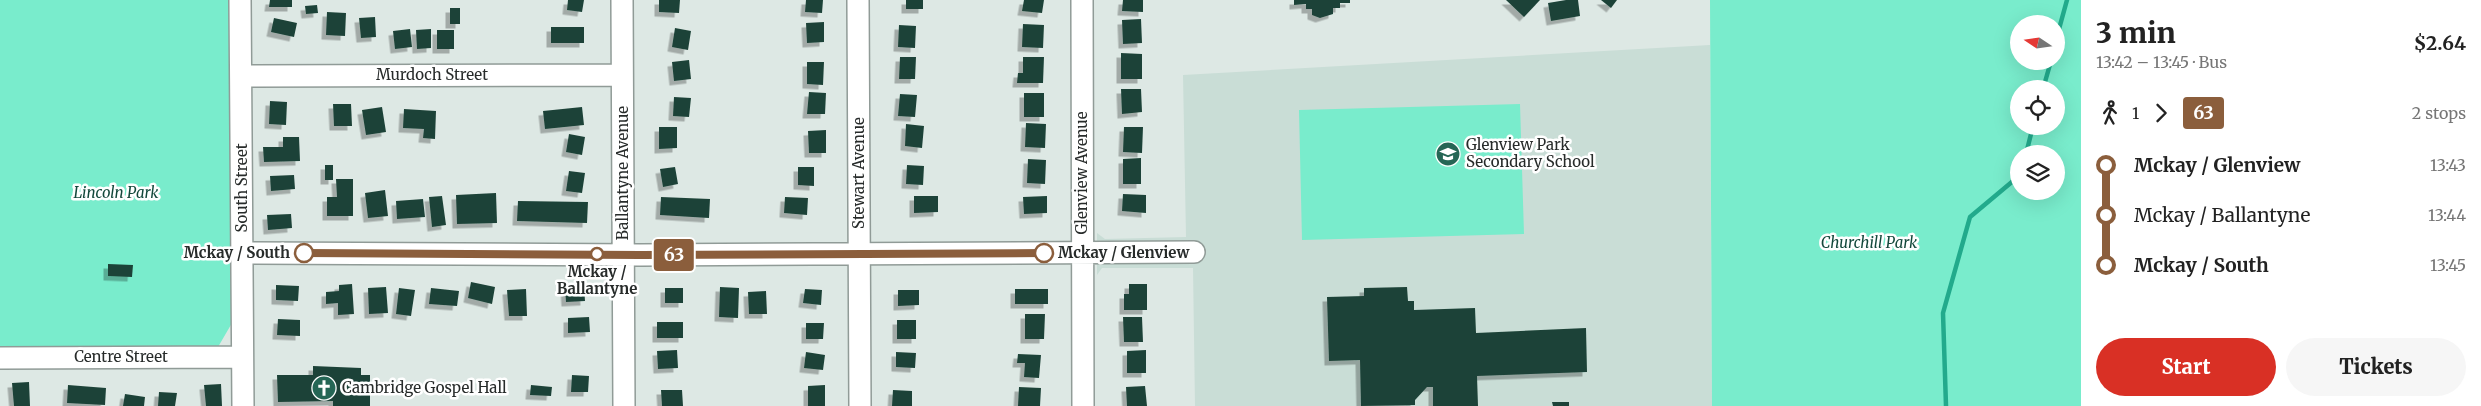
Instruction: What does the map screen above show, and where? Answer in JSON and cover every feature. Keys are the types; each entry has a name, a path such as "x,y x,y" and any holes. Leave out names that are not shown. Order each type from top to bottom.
{"street":[{"name":"South Street","path":"240,0 243,406"},
{"name":"Ballantyne Avenue","path":"622,0 624,406"},
{"name":"Stewart Avenue","path":"858,0 860,406"},
{"name":"Glenview Avenue","path":"1082,0 1083,406"},
{"name":"Murdoch Street","path":"241,76 622,75"},
{"path":"242,253 623,255 1194,252"},
{"name":"Centre Street","path":"0,358 242,357"}],"shaded area":[{"name":"Glenview Park Secondary School","path":"1710,45 1712,406 1195,406 1193,268 1102,268 1097,275 1097,233 1105,239 1186,237 1183,75"}],"green space":[{"name":"Lincoln Park","path":"0,0 231,0 232,323 218,347 0,346"},
{"name":"Churchill Park","path":"1710,0 2081,0 2081,406 1712,406"},
{"path":"1520,104 1524,234 1302,240 1299,110"}],"building":[{"path":"270,0 292,0 292,7 269,7"},
{"path":"568,0 584,0 582,12 567,10"},
{"path":"659,0 680,0 679,13 659,12"},
{"path":"806,0 823,0 822,13 805,12"},
{"path":"906,0 923,0 923,9 906,9"},
{"path":"1024,0 1044,0 1042,13 1022,11"},
{"path":"1123,0 1143,0 1143,12 1122,11"},
{"path":"1294,0 1350,0 1350,3 1340,3 1340,8 1333,8 1333,14 1320,18 1312,15 1312,9 1306,9 1306,4 1294,5"},
{"path":"1506,0 1540,0 1524,17"},
{"path":"1578,0 1580,16 1551,21 1548,3"},
{"path":"1601,0 1617,0 1611,8"},
{"path":"317,5 318,13 306,14 305,6"},
{"path":"450,8 460,8 460,24 450,24"},
{"path":"327,12 346,13 345,36 326,35"},
{"path":"375,17 376,37 361,38 359,18"},
{"path":"274,18 297,23 294,37 271,32"},
{"path":"1141,19 1142,43 1123,44 1122,20"},
{"path":"824,22 824,42 807,43 806,23"},
{"path":"1023,24 1044,25 1043,48 1022,47"},
{"path":"899,25 916,26 915,48 898,47"},
{"path":"551,27 584,27 584,43 551,43"},
{"path":"675,28 691,31 688,50 672,47"},
{"path":"410,29 412,47 395,49 393,31"},
{"path":"431,29 431,48 417,49 416,30"},
{"path":"437,30 454,30 454,49 437,49"},
{"path":"1121,53 1142,54 1142,79 1121,79"},
{"path":"900,57 916,57 915,79 899,79"},
{"path":"1023,57 1044,57 1043,83 1017,83 1018,73 1023,73"},
{"path":"689,60 691,79 674,81 672,62"},
{"path":"807,62 824,62 823,85 807,84"},
{"path":"1121,89 1141,89 1142,112 1122,114"},
{"path":"809,92 826,93 825,114 807,114"},
{"path":"1024,93 1044,93 1044,117 1024,117"},
{"path":"900,94 917,95 915,117 898,116"},
{"path":"674,97 691,98 689,117 673,116"},
{"path":"270,101 287,102 286,125 269,124"},
{"path":"333,104 351,104 352,126 334,126"},
{"path":"382,107 386,132 366,135 362,110"},
{"path":"582,107 584,125 545,129 543,111"},
{"path":"404,109 436,111 435,139 423,138 424,129 403,128"},
{"path":"1026,123 1046,124 1045,148 1025,147"},
{"path":"906,124 924,126 922,148 905,146"},
{"path":"659,127 677,127 677,148 659,149"},
{"path":"1124,127 1143,127 1142,153 1123,152"},
{"path":"826,130 826,153 809,153 808,131"},
{"path":"569,134 585,137 582,155 566,152"},
{"path":"283,137 299,137 300,161 264,162 263,147 283,147"},
{"path":"1141,158 1141,184 1123,184 1123,159"},
{"path":"1028,159 1046,160 1045,184 1027,183"},
{"path":"325,165 333,165 333,180 325,180"},
{"path":"907,165 924,166 923,185 906,184"},
{"path":"675,167 678,184 663,187 660,169"},
{"path":"798,167 814,167 814,186 798,185"},
{"path":"569,171 585,173 582,193 566,191"},
{"path":"294,175 295,189 271,191 270,176"},
{"path":"336,179 353,179 353,216 327,216 327,197 337,197"},
{"path":"385,190 388,216 368,218 365,193"},
{"path":"496,193 497,223 457,224 456,195"},
{"path":"1123,194 1146,195 1146,213 1122,211"},
{"path":"442,196 446,225 432,227 429,197"},
{"path":"914,196 938,196 938,212 914,213"},
{"path":"1047,196 1047,213 1024,214 1023,197"},
{"path":"661,197 710,199 709,218 660,215"},
{"path":"785,197 808,198 807,215 784,213"},
{"path":"423,199 425,217 397,219 396,201"},
{"path":"518,201 588,202 587,223 517,221"},
{"path":"291,214 292,228 268,230 267,215"},
{"path":"108,264 133,265 132,277 108,276"},
{"path":"471,282 495,287 492,304 468,298"},
{"path":"352,284 354,314 338,315 338,303 326,304 326,292 339,291 339,285"},
{"path":"1129,284 1147,284 1147,310 1124,310 1124,294 1129,294"},
{"path":"276,285 299,286 298,301 276,300"},
{"path":"584,286 585,301 566,302 565,287"},
{"path":"386,287 388,313 369,314 368,288"},
{"path":"720,287 739,288 738,318 719,317"},
{"path":"1407,287 1408,301 1414,301 1414,310 1475,308 1476,333 1586,328 1587,372 1477,376 1478,406 1433,406 1433,387 1427,387 1415,400 1415,405 1361,406 1360,360 1329,361 1327,297 1364,296 1364,288"},
{"path":"399,288 415,290 411,316 396,314"},
{"path":"431,288 459,291 457,306 429,304"},
{"path":"665,288 683,288 683,303 665,303"},
{"path":"526,289 527,316 509,316 507,290"},
{"path":"805,289 822,290 821,305 803,303"},
{"path":"1015,289 1048,289 1048,304 1015,304"},
{"path":"898,290 919,290 919,305 898,306"},
{"path":"766,291 767,314 749,314 748,292"},
{"path":"1025,314 1045,314 1044,339 1025,339"},
{"path":"589,317 590,332 568,333 568,318"},
{"path":"1123,317 1142,317 1143,342 1124,342"},
{"path":"278,319 300,320 300,336 277,335"},
{"path":"897,320 916,320 916,339 897,339"},
{"path":"657,322 683,322 683,338 657,338"},
{"path":"806,323 824,323 823,339 806,339"},
{"path":"677,350 678,368 658,369 657,351"},
{"path":"1146,350 1146,373 1127,373 1127,351"},
{"path":"806,352 825,355 823,370 804,368"},
{"path":"896,352 916,353 915,368 896,367"},
{"path":"1018,354 1041,355 1039,378 1024,377 1025,363 1017,363"},
{"name":"Cambridge Gospel Hall","path":"313,366 361,368 361,375 370,375 370,406 333,406 333,401 278,402 277,375 313,375"},
{"path":"572,375 589,376 588,392 571,392"},
{"path":"29,382 30,406 14,406 12,383"},
{"path":"221,384 222,406 206,406 204,385"},
{"path":"68,385 106,388 105,405 67,403"},
{"path":"531,385 552,387 551,396 530,395"},
{"path":"825,385 825,406 808,406 808,386"},
{"path":"1145,386 1147,406 1127,406 1126,387"},
{"path":"1019,387 1041,388 1040,406 1018,406"},
{"path":"661,390 682,390 683,406 662,406"},
{"path":"893,390 912,391 912,406 892,406"},
{"path":"159,392 177,393 175,406 158,406"},
{"path":"125,394 145,397 144,406 123,406"},
{"path":"1552,402 1569,402 1569,406 1553,406"}],"waterway":[{"path":"2063,15 2067,0"},
{"path":"2046,80 2048,70"},
{"path":"2028,145 2031,135"},
{"path":"1946,406 1943,313 1970,217 2010,184"}],"bus line":[{"name":"63","path":"304,253 640,255 1044,253"}],"place":[{"name":"Glenview Park Secondary School","path":"1448,154"},
{"name":"Mckay / South","path":"304,253"},
{"name":"Mckay / Glenview","path":"1044,253"},
{"name":"Mckay / Ballantyne","path":"597,254"},
{"name":"Cambridge Gospel Hall","path":"324,388"}]}
